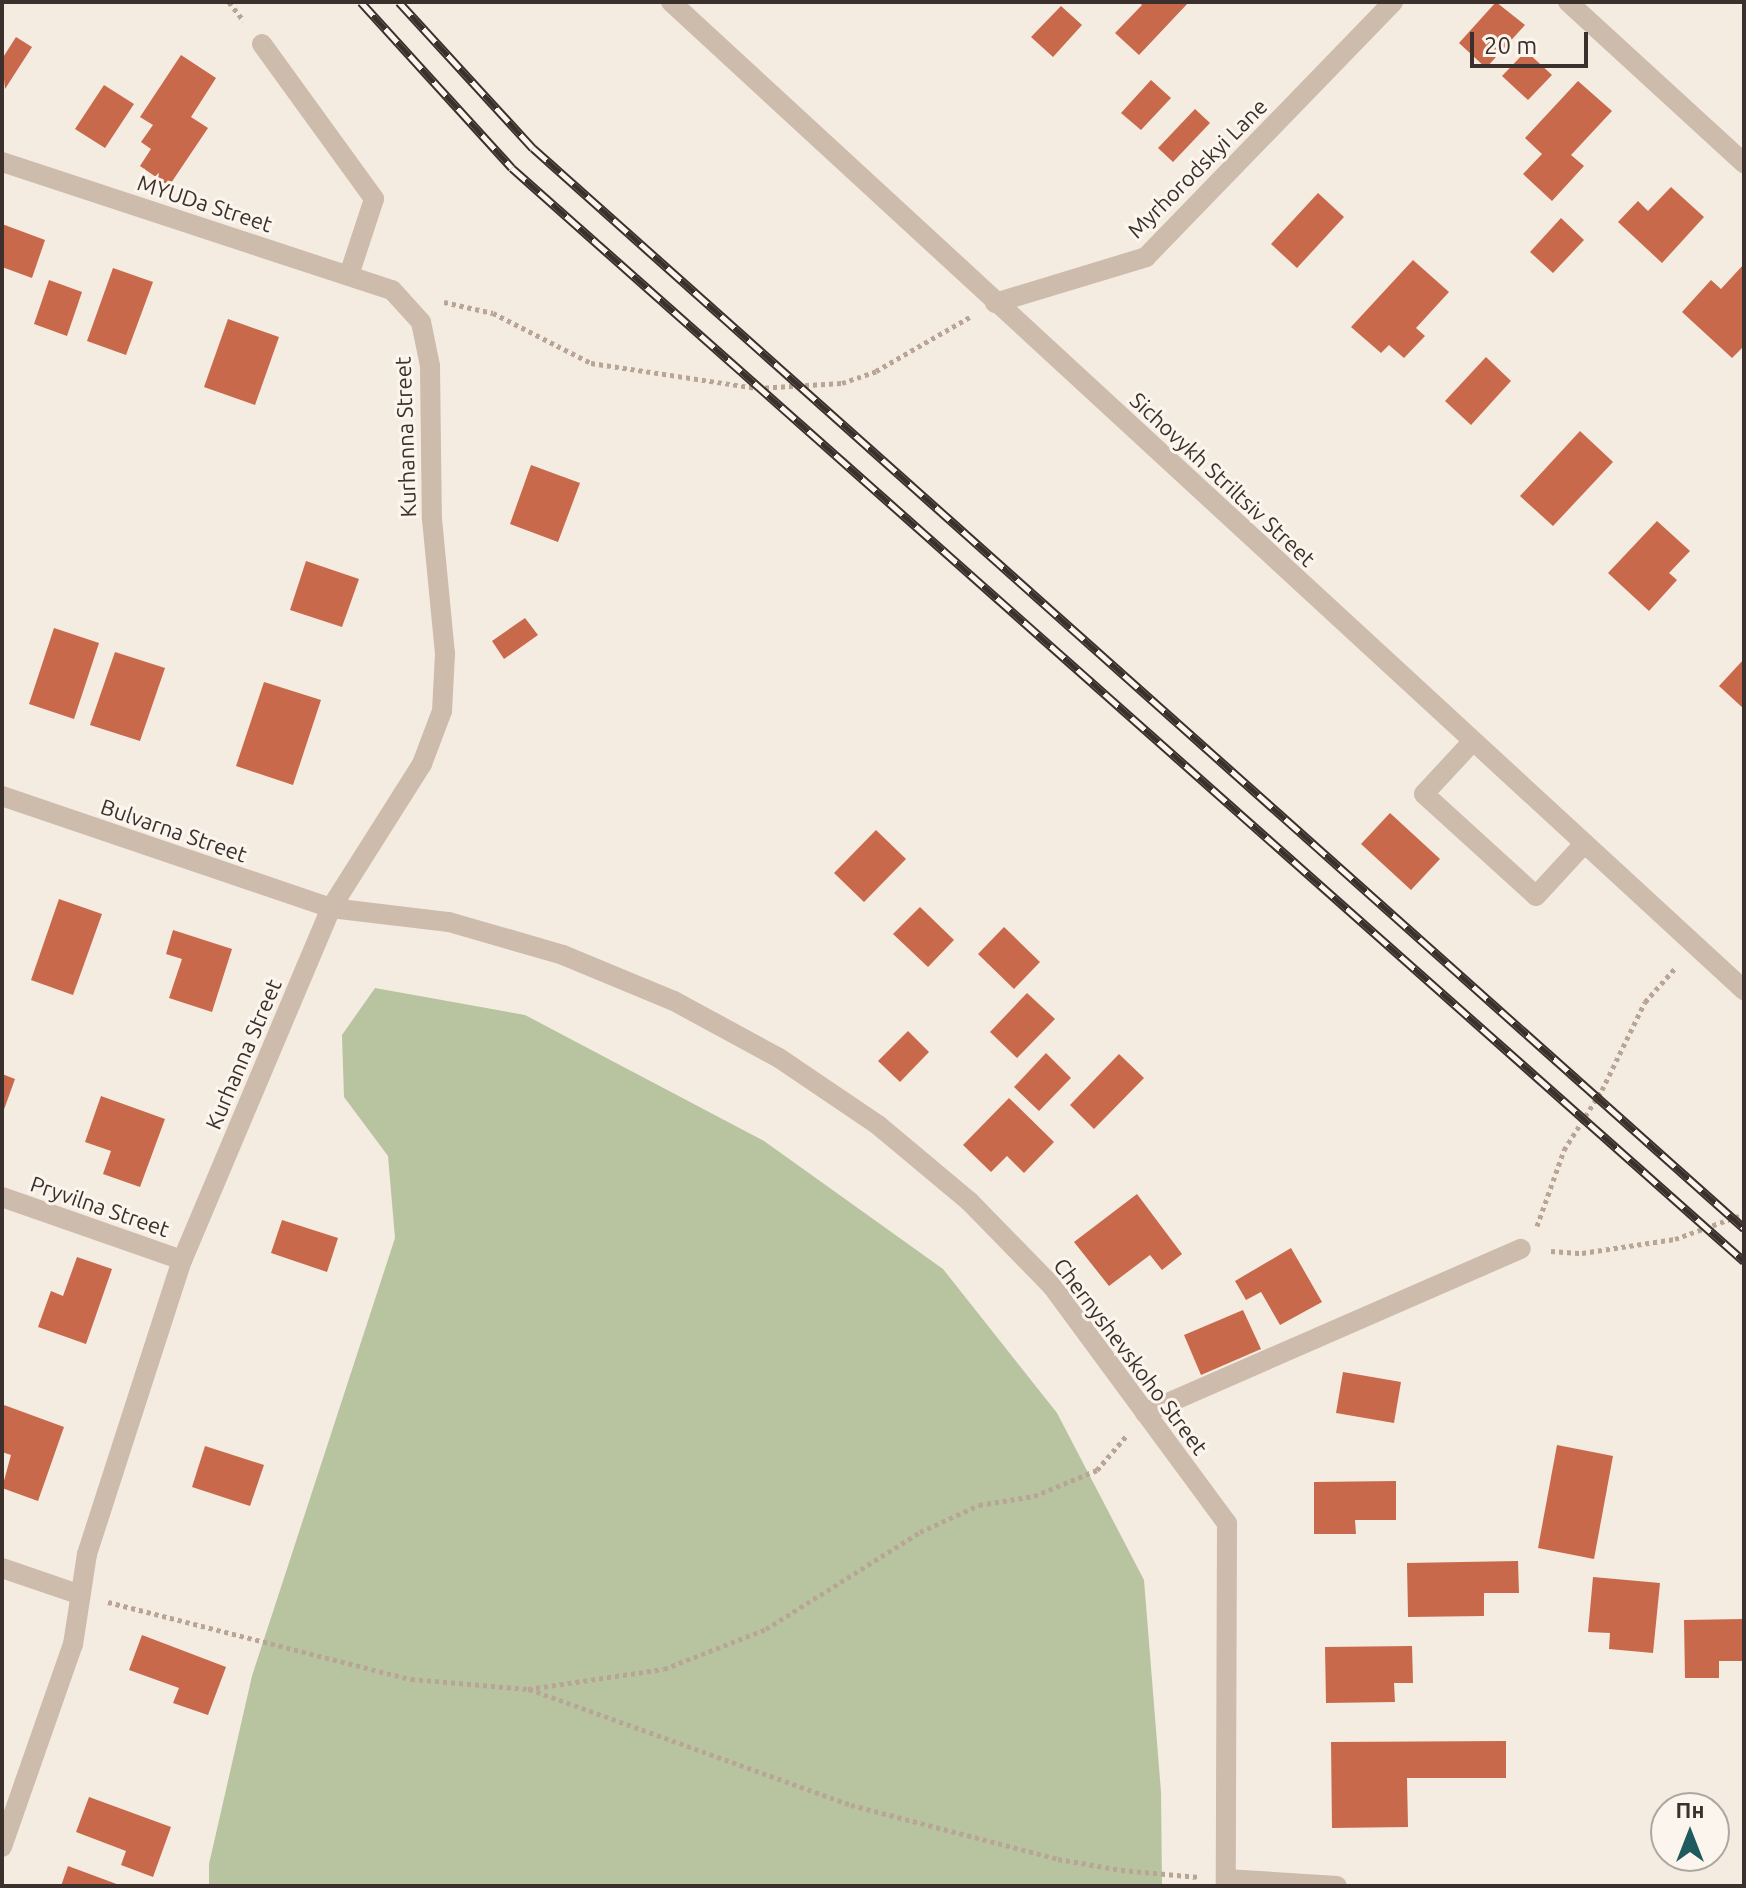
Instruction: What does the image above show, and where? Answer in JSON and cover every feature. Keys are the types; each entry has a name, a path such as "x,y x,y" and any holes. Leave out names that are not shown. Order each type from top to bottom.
{"street":[{"name":"Sichovykh Striltsiv Street","path":"671,2 1744,990"},
{"name":"Myrhorodskyi Lane","path":"995,303 1146,257 1393,2"},
{"path":"1568,2 1744,163"},
{"path":"262,44 374,199 349,275"},
{"name":"MYUDa Street","path":"2,162 392,290"},
{"name":"Kurhanna Street","path":"2,1847 73,1644 87,1554 182,1260 331,908 422,764 442,711 445,654 432,519 430,366 421,322 392,290"},
{"path":"1473,741 1424,794 1536,896 1584,844"},
{"name":"Bulvarna Street","path":"2,796 331,908"},
{"name":"Chernyshevskoho Street","path":"331,908 449,922 563,955 674,1001 779,1058 878,1125 969,1201 1052,1286 1227,1523 1226,1883"},
{"name":"Pryvilna Street","path":"2,1197 182,1260"},
{"path":"1145,1413 1521,1249"},
{"path":"2,1568 81,1595"},
{"path":"1226,1883 1337,1886"}],"path":[{"path":"392,290 493,313 591,363 757,388 842,383 876,371 995,303"},
{"path":"1521,1249 1542,1218 1553,1173 1564,1150 1602,1090 1645,1002 1694,945"},
{"path":"1521,1249 1582,1253 1675,1239 1744,1214"},
{"path":"81,1595 411,1679 528,1689 664,1669 766,1629 932,1527 979,1505 1034,1496 1097,1470 1145,1413"},
{"path":"528,1689 851,1805 1058,1859 1226,1883"}],"green space":[{"path":"375,988 525,1015 764,1141 943,1269 1057,1413 1144,1580 1161,1792 1162,1886 209,1886 209,1864 252,1676 395,1238 388,1156 344,1097 342,1035"}],"building":[{"path":"1139,2 1189,2 1139,55 1115,33 1142,5"},
{"path":"1496,2 1525,25 1486,68 1459,43"},
{"path":"1061,6 1082,25 1053,57 1031,37"},
{"path":"16,37 32,47 5,89 2,59"},
{"path":"1526,51 1552,75 1528,100 1502,76"},
{"path":"181,55 216,78 191,117 208,128 169,186 140,166 151,149 141,142 153,125 140,117"},
{"path":"1151,80 1171,98 1141,130 1121,113"},
{"path":"1578,81 1612,111 1571,155 1584,166 1552,201 1523,174 1542,154 1525,138"},
{"path":"104,85 134,104 105,148 75,129"},
{"path":"1195,109 1210,123 1173,162 1158,148"},
{"path":"1671,187 1704,217 1662,263 1618,222 1638,201 1648,211"},
{"path":"1318,193 1344,217 1297,268 1271,244"},
{"path":"1561,218 1584,240 1553,273 1530,252"},
{"path":"2,224 45,240 32,278 2,267"},
{"path":"1413,260 1449,292 1416,328 1425,336 1404,358 1389,345 1381,353 1351,327"},
{"path":"1744,264 1744,346 1732,358 1682,312 1711,280 1721,289"},
{"path":"113,268 153,282 126,355 87,341"},
{"path":"49,280 82,292 67,336 34,324"},
{"path":"228,319 279,337 255,405 204,387"},
{"path":"1486,357 1511,381 1471,425 1445,401"},
{"path":"1580,431 1613,462 1553,526 1520,496"},
{"path":"531,465 580,483 558,542 510,524"},
{"path":"1657,521 1690,551 1669,573 1677,580 1649,611 1608,573"},
{"path":"306,561 359,579 342,627 290,610"},
{"path":"525,618 538,635 504,659 492,641"},
{"path":"54,628 99,643 74,719 29,704"},
{"path":"115,652 165,668 140,741 90,725"},
{"path":"1744,659 1744,709 1719,686"},
{"path":"264,682 321,700 293,785 236,766"},
{"path":"1390,813 1440,859 1411,890 1361,844"},
{"path":"876,830 906,859 864,902 834,873"},
{"path":"59,899 102,914 73,995 31,980"},
{"path":"920,907 954,940 928,967 893,934"},
{"path":"1004,927 1040,962 1014,989 978,954"},
{"path":"173,930 232,949 212,1012 169,998 182,959 166,954"},
{"path":"1027,993 1055,1019 1017,1058 990,1032"},
{"path":"908,1031 929,1052 900,1082 878,1061"},
{"path":"1046,1053 1071,1078 1039,1111 1014,1087"},
{"path":"1119,1054 1144,1078 1094,1129 1070,1105"},
{"path":"2,1074 15,1079 2,1115"},
{"path":"101,1096 165,1119 140,1187 103,1174 111,1151 85,1142"},
{"path":"1009,1098 1054,1142 1024,1173 1007,1156 991,1172 963,1145"},
{"path":"1137,1194 1182,1254 1162,1270 1150,1255 1109,1286 1074,1242"},
{"path":"282,1220 338,1238 327,1272 271,1253"},
{"path":"1291,1248 1322,1302 1280,1325 1261,1292 1246,1300 1235,1281"},
{"path":"77,1257 112,1269 86,1344 38,1327 51,1291 63,1296"},
{"path":"1243,1310 1261,1349 1201,1375 1184,1335"},
{"path":"1343,1372 1401,1382 1394,1423 1336,1413"},
{"path":"4,1405 64,1427 38,1501 2,1488 11,1455 2,1452"},
{"path":"1557,1445 1613,1456 1594,1559 1538,1548"},
{"path":"205,1446 264,1465 250,1506 192,1487"},
{"path":"1396,1481 1396,1520 1355,1520 1356,1534 1314,1534 1314,1482"},
{"path":"1518,1561 1519,1593 1484,1593 1484,1616 1408,1617 1407,1563"},
{"path":"1593,1577 1660,1583 1653,1653 1609,1649 1610,1633 1588,1632"},
{"path":"1744,1619 1744,1661 1719,1661 1719,1678 1685,1678 1684,1620"},
{"path":"142,1635 226,1667 208,1715 173,1703 179,1688 129,1670"},
{"path":"1412,1646 1413,1683 1394,1683 1395,1702 1326,1703 1325,1647"},
{"path":"1506,1741 1506,1778 1407,1778 1408,1827 1332,1828 1331,1742"},
{"path":"89,1797 171,1827 153,1877 121,1865 126,1851 76,1832"},
{"path":"68,1866 122,1886 61,1886"}],"railway":[{"path":"361,2 512,168 1744,1261"},
{"path":"399,2 533,148 1744,1228"}]}
